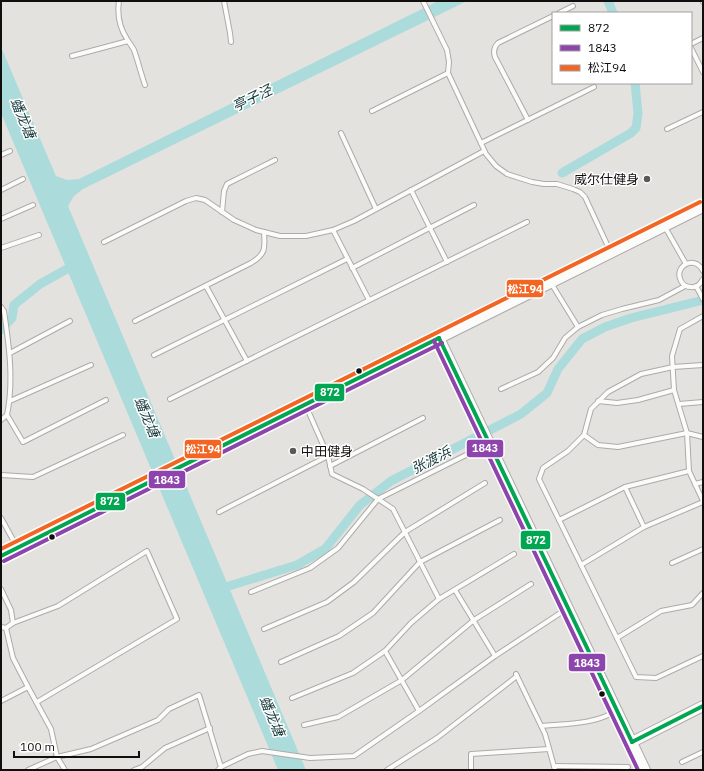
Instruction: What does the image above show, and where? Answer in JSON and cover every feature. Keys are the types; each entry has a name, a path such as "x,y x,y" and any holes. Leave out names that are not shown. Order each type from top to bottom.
{"street":[{"path":"1,556 703,207"},
{"path":"439,338 645,770"},
{"path":"632,742 703,706"}],"lane":[{"path":"119,1 118,19 122,31 133,48 145,85"},
{"path":"224,1 231,42"},
{"path":"423,1 447,50 449,62 448,72 486,154 496,166 508,174 532,182 566,186 580,192 585,197 611,253"},
{"path":"561,12 573,6"},
{"path":"528,120 495,57 495,47 498,43 552,16"},
{"path":"692,44 703,38"},
{"path":"72,56 128,41"},
{"path":"692,50 703,72"},
{"path":"372,111 448,72"},
{"path":"481,143 594,87"},
{"path":"667,129 703,112"},
{"path":"341,133 376,209"},
{"path":"1,155 10,150"},
{"path":"104,242 186,201 196,198 205,200 234,220 256,230 280,236 306,236 333,230 354,221 484,151"},
{"path":"222,212 224,191 227,184 275,160"},
{"path":"1,190 23,179"},
{"path":"411,190 447,262"},
{"path":"352,268 474,204"},
{"path":"1,219 33,205"},
{"path":"170,399 527,222"},
{"path":"665,226 686,264"},
{"path":"333,230 369,300"},
{"path":"135,321 259,258 264,251 264,232"},
{"path":"1,248 38,235"},
{"path":"154,355 347,259"},
{"path":"685,286 682,284 679,277 680,269 686,264 693,262 703,269"},
{"path":"501,389 538,372 553,358 565,338 578,326 602,315 659,300 685,286 696,286 700,284 703,279"},
{"path":"551,283 578,326"},
{"path":"206,286 247,361"},
{"path":"696,286 703,299"},
{"path":"1,306 4,311 10,353 10,402 7,415 1,420"},
{"path":"581,565 644,527 703,501 689,471 687,433 674,390 672,356 680,329 703,316"},
{"path":"10,353 70,321"},
{"path":"10,402 91,365"},
{"path":"703,365 673,367 641,374 608,392 591,409 584,435 568,451 543,468 539,479 636,677 656,678 703,656"},
{"path":"598,401 617,403 638,400 674,390"},
{"path":"7,415 23,442 106,400"},
{"path":"679,404 703,402"},
{"path":"305,405 328,456 332,474 363,489 393,509 439,599"},
{"path":"330,466 423,418"},
{"path":"584,435 598,445 618,447 687,433 703,437"},
{"path":"1,475 33,477 123,435"},
{"path":"251,592 310,568 338,548 378,499 472,452"},
{"path":"220,512 328,456"},
{"path":"559,520 625,487 689,471"},
{"path":"695,484 703,482"},
{"path":"264,629 327,602 354,582 405,532 485,483"},
{"path":"625,487 644,527"},
{"path":"1,518 18,548"},
{"path":"281,662 339,636 373,613 420,562 500,520"},
{"path":"672,563 703,549"},
{"path":"1,627 6,628 13,623 58,606 147,551 177,619 36,702"},
{"path":"292,698 353,673 384,651 439,599 514,554"},
{"path":"304,725 338,717 402,680 474,620 531,584"},
{"path":"1,589 11,610 13,623"},
{"path":"455,590 495,656"},
{"path":"617,638 661,611 692,605 703,593"},
{"path":"28,770 57,757 91,748 158,720 169,709 200,695 210,728 219,769 248,754 262,751 310,758 354,756 495,656 568,608"},
{"path":"6,628 13,658 51,729 57,757 65,770"},
{"path":"384,651 419,711"},
{"path":"387,770 437,738 517,675 546,734 554,768 628,767"},
{"path":"1,701 28,687"},
{"path":"542,726 582,722 603,718 616,710"},
{"path":"134,770 142,767 165,748 210,728"},
{"path":"471,770 470,754 549,750"},
{"path":"682,762 703,752"}],"water":[{"path":"438,1 467,1 83,189 74,196 68,206 306,770 278,770 1,113 1,47 56,176 67,180 79,179"}],"waterway":[{"path":"608,1 613,12"},
{"path":"562,173 631,133 636,128 638,113 635,84"},
{"path":"1,330 12,318 14,305 40,284 76,264"},
{"name":"张渡浜","path":"219,589 297,565 325,549 360,505 391,481 521,414 547,393 558,369 582,339 605,327 631,318 703,300"}],"transit line":[{"name":"松江94","path":"1,549 700,202"},
{"name":"872","path":"439,338 632,742"},
{"name":"872","path":"1,556 439,338"},
{"name":"1843","path":"434,341 638,770"},
{"name":"1843","path":"4,561 442,343"},
{"name":"872","path":"632,742 703,706"}],"place":[{"name":"威尔仕健身","path":"647,179"},
{"name":"中田健身","path":"293,451"}],"water label":[{"name":"亭子泾","path":"252,98"},
{"name":"蟠龙塘","path":"23,118"},
{"name":"蟠龙塘","path":"147,417"},
{"name":"蟠龙塘","path":"272,716"}]}
